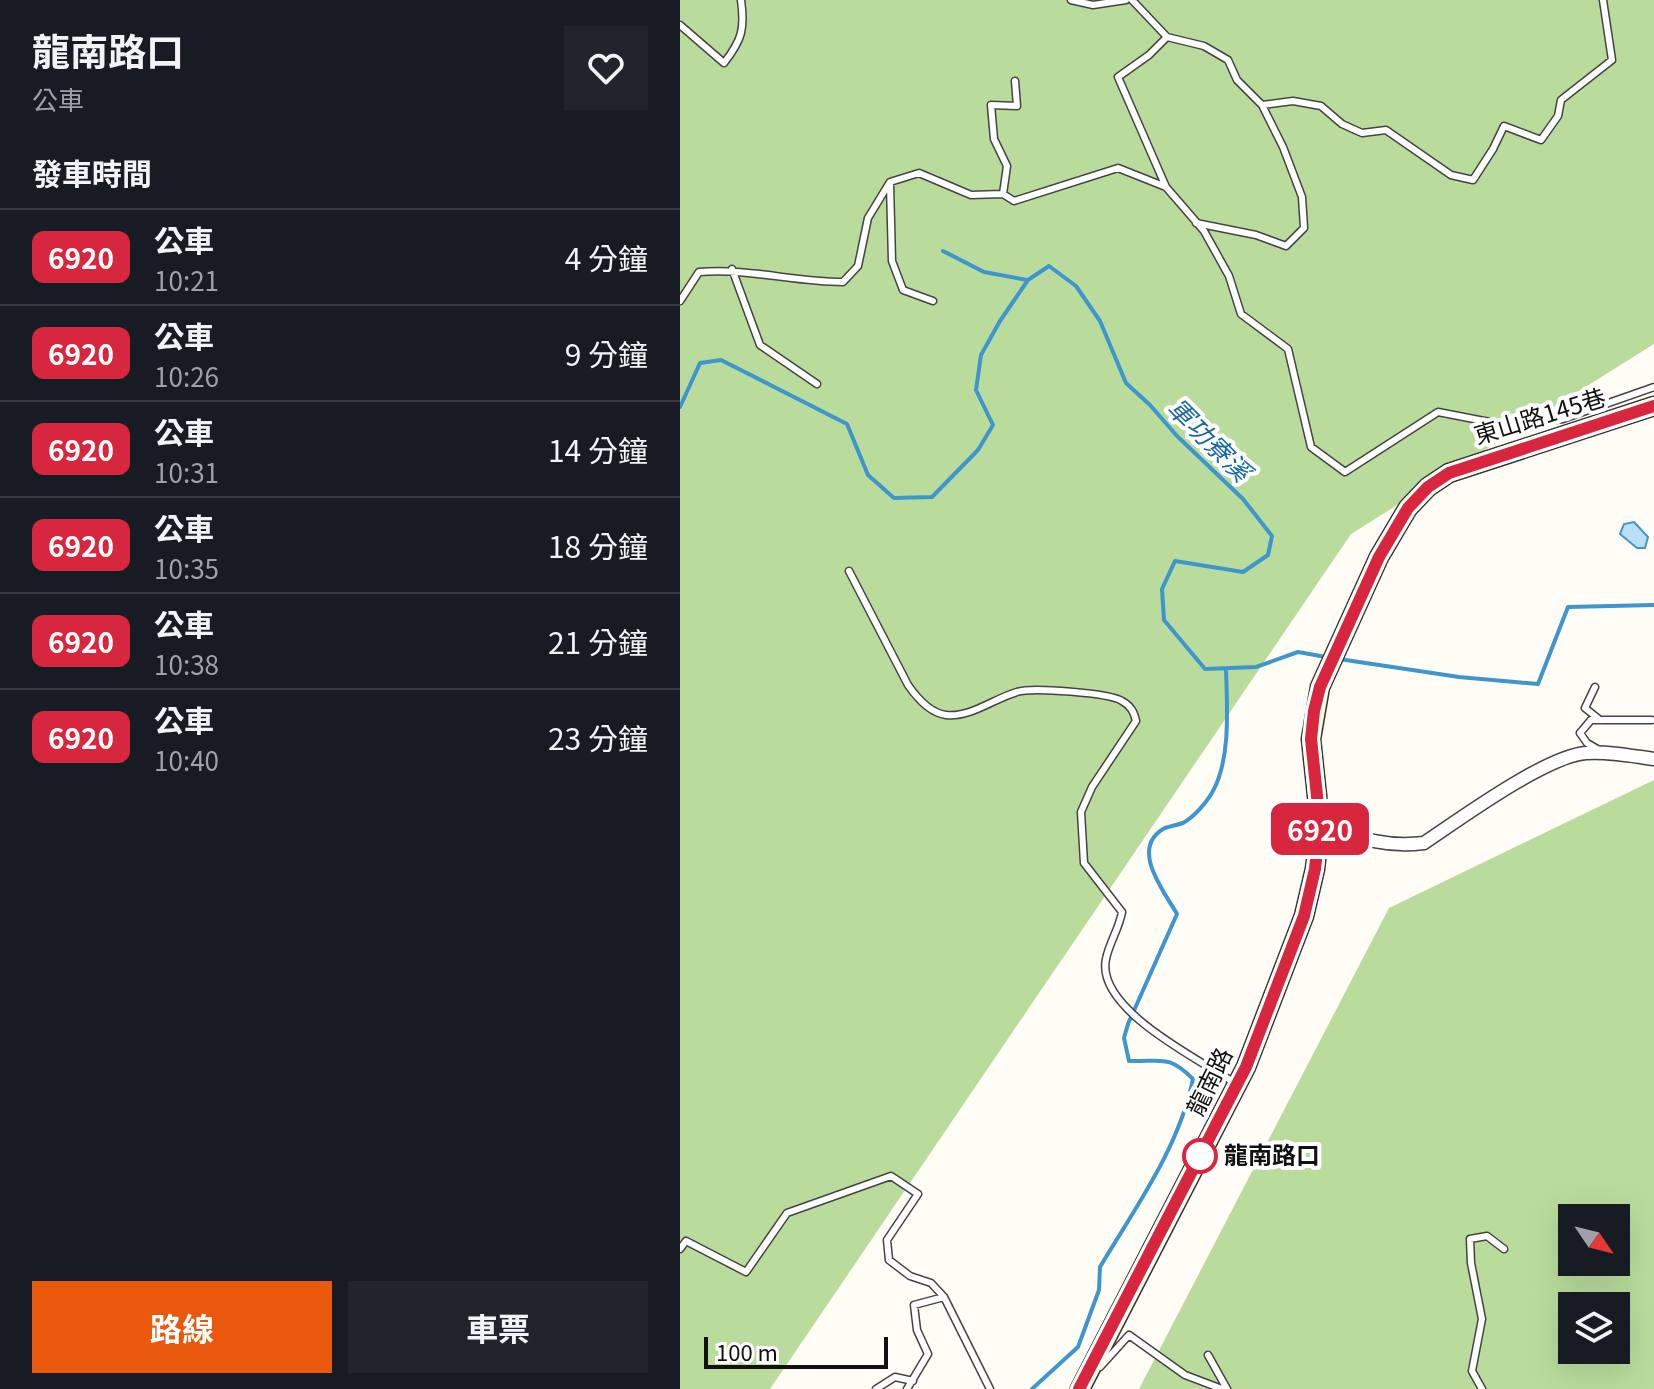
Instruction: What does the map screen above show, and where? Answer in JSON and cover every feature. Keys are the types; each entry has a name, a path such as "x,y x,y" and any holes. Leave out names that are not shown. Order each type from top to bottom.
{"street":[{"name":"東山路145巷","path":"1320,824 1311,739 1320,687 1379,557 1408,508 1428,487 1449,473 1654,406"},
{"path":"1320,824 1376,843 1401,846 1424,843 1550,764 1583,753 1603,752 1654,759"},
{"name":"龍南路","path":"1080,1389 1237,1085 1304,916 1315,869 1320,824"}],"lane":[{"path":"680,25 724,63 736,48 745,23 741,0"},
{"path":"1071,0 1093,5 1129,0 1167,37 1204,46 1228,60 1237,80 1262,105 1283,147 1302,197 1304,228 1286,246 1256,235 1196,223"},
{"path":"1262,105 1293,101 1321,106 1342,124 1362,133 1386,130 1451,175 1473,180 1504,126 1541,140 1558,116 1561,100 1612,60 1603,0"},
{"path":"1167,37 1149,55 1118,77 1166,187 1196,223 1229,276 1241,314 1288,349 1311,447 1345,472 1438,412 1510,426 1563,419 1654,387"},
{"path":"1003,194 1007,166 994,139 991,105 1017,106 1015,81"},
{"path":"680,301 699,272 732,269 808,282 843,282 858,266 868,218 890,182 919,173 971,195 1003,194 1014,201 1118,168 1166,187"},
{"path":"890,182 892,261 903,290 933,301"},
{"path":"732,269 760,345 817,384"},
{"path":"849,571 899,670 917,697 943,715 954,715 1020,691 1069,692 1120,699 1134,711 1136,721 1092,787 1081,812 1084,863 1122,912 1105,960 1107,983 1129,1011 1158,1037 1191,1054 1237,1085"},
{"path":"1595,687 1585,708 1600,720"},
{"path":"1603,752 1587,743 1580,733 1591,720 1652,720"},
{"path":"680,1249 686,1241 746,1272 787,1213 891,1176 918,1194 887,1240 889,1260 910,1276 931,1283 944,1297 990,1389"},
{"path":"1482,1389 1472,1371 1482,1319 1471,1263 1470,1239 1487,1236 1504,1249"},
{"path":"907,1389 928,1354 917,1330 914,1305 944,1297"},
{"path":"1080,1389 1129,1335 1185,1375 1225,1389"},
{"path":"1208,1355 1225,1389"},
{"path":"876,1389 895,1377 913,1381"}],"green space":[{"path":"680,0 1654,0 1654,344 1351,534 770,1389 680,1389"},
{"path":"1654,780 1654,1389 1139,1389 1389,908"}],"water":[{"path":"1634,522 1648,537 1645,548 1637,548 1620,534 1624,524"}],"waterway":[{"path":"943,251 984,272 1027,280"},
{"name":"軍功寮溪","path":"680,407 700,363 721,360 847,424 868,475 894,498 932,497 978,450 993,425 976,390 981,355 1028,280 1049,266 1076,286 1100,321 1126,383 1243,499 1272,536 1268,555 1243,572 1175,561 1162,589 1164,620 1205,669 1256,667 1298,652 1326,657"},
{"name":"軍功寮溪","path":"1339,659 1459,677 1538,684 1568,607 1654,605"},
{"path":"1032,1389 1078,1347 1099,1290 1100,1267 1167,1153 1193,1079 1170,1063 1129,1061 1124,1038 1177,914 1152,869 1150,846 1155,836 1165,828 1183,823 1196,813 1219,778 1227,732 1226,669"}],"bus line":[{"name":"6920","path":"1079,1389 1246,1067 1304,916 1315,869 1320,824 1311,739 1314,711 1320,687 1379,557 1408,508 1428,487 1449,473 1654,406"}],"place":[{"name":"龍南路口","path":"1200,1156"}]}
